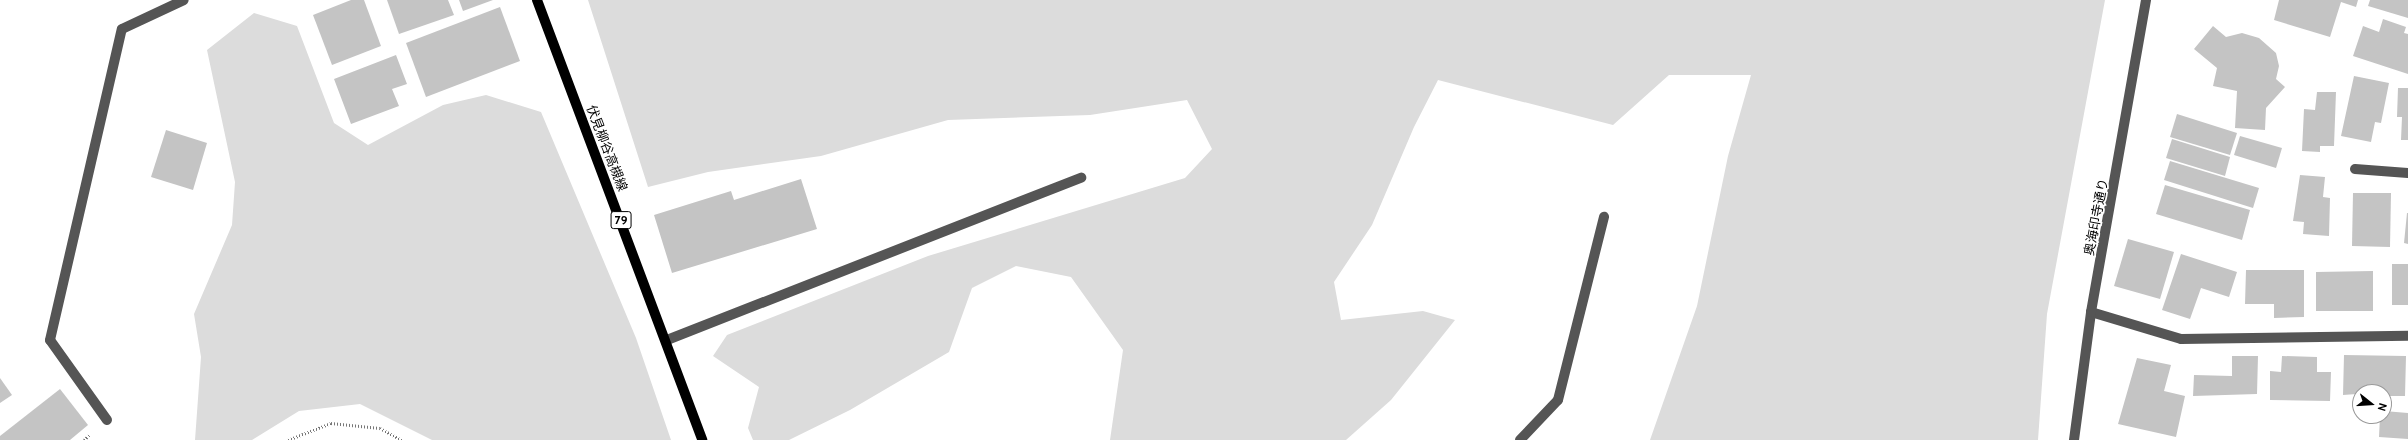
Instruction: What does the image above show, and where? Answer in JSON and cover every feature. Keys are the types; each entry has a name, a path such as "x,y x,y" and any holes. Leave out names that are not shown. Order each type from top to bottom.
{"main road":[{"name":"伏見柳谷高槻線","path":"537,0 666,340 702,440"}],"street":[{"path":"107,420 50,340 122,29 184,0"},
{"name":"奥海印寺通り","path":"2074,440 2091,312 2146,0"},
{"path":"2355,169 2408,173"},
{"path":"666,340 1080,178"},
{"path":"1520,440 1558,400 1604,217"},
{"path":"2091,312 2180,339 2408,336"}],"path":[{"path":"288,440 331,423 380,428 402,440"}],"shaded area":[{"path":"588,0 2105,0 2047,314 2038,440 1650,440 1697,306 1728,156 1751,75 1669,75 1613,125 1438,80 1414,127 1372,225 1334,282 1341,320 1423,311 1455,320 1391,400 1346,440 1110,440 1123,350 1071,277 1016,266 972,288 949,352 850,410 789,440 753,440 748,428 759,387 713,356 727,335 928,256 1185,178 1212,149 1187,100 1090,115 948,120 821,156 708,172 648,187"},
{"path":"254,13 297,26 334,123 368,145 443,105 486,95 541,112 636,338 671,440 432,440 360,404 299,411 252,440 195,440 201,357 194,314 232,225 235,182 207,50"}],"building":[{"path":"351,0 364,0 381,46 332,65 313,15"},
{"path":"387,0 448,0 454,15 399,34"},
{"path":"459,0 493,0 463,11"},
{"path":"2279,0 2358,0 2356,7 2341,2 2330,37 2274,20"},
{"path":"2370,0 2408,0 2408,18 2368,6"},
{"path":"500,7 520,61 426,97 406,43"},
{"path":"2383,19 2406,27 2404,33 2408,34 2408,74 2353,56 2363,26 2379,32"},
{"path":"2213,26 2226,37 2242,33 2259,38 2276,53 2279,66 2276,79 2285,87 2266,108 2265,130 2235,128 2237,91 2213,86 2217,68 2194,49"},
{"path":"396,55 407,84 392,89 399,106 351,124 334,79"},
{"path":"2354,76 2389,83 2381,123 2375,122 2371,142 2341,136"},
{"path":"2398,88 2408,88 2408,140 2401,140 2402,117 2397,117"},
{"path":"2317,92 2336,92 2334,146 2320,146 2320,152 2302,151 2304,109 2315,110"},
{"path":"2177,114 2237,133 2230,155 2170,137"},
{"path":"166,130 207,143 193,190 151,177"},
{"path":"2240,136 2282,148 2276,168 2234,155"},
{"path":"2172,139 2230,157 2225,176 2166,158"},
{"path":"2170,161 2259,188 2253,208 2164,180"},
{"path":"2300,175 2325,177 2323,197 2330,198 2329,236 2303,234 2304,222 2293,221"},
{"path":"801,179 817,229 672,273 654,215 731,191 734,200"},
{"path":"2165,185 2250,210 2242,240 2156,214"},
{"path":"2353,193 2391,193 2390,247 2352,246"},
{"path":"2408,213 2408,244 2404,243"},
{"path":"2128,239 2174,252 2160,299 2114,286"},
{"path":"2181,254 2237,272 2229,297 2201,288 2190,319 2162,310"},
{"path":"2392,264 2408,264 2408,305 2392,305"},
{"path":"2246,270 2304,270 2304,317 2274,318 2274,304 2245,304"},
{"path":"2373,271 2373,311 2316,311 2316,272"},
{"path":"2344,355 2406,356 2405,396 2392,396 2392,384 2352,384 2352,394 2343,395"},
{"path":"2232,356 2258,356 2257,394 2193,396 2194,375 2232,376"},
{"path":"2282,356 2317,357 2317,372 2331,372 2330,401 2270,400 2270,371 2281,372"},
{"path":"2137,358 2171,365 2164,391 2185,396 2176,437 2118,424"},
{"path":"0,378 12,395 0,403"},
{"path":"60,389 88,425 70,440 0,440 0,436"},
{"path":"2392,412 2408,413 2408,439 2379,437 2380,424 2392,424"}]}
